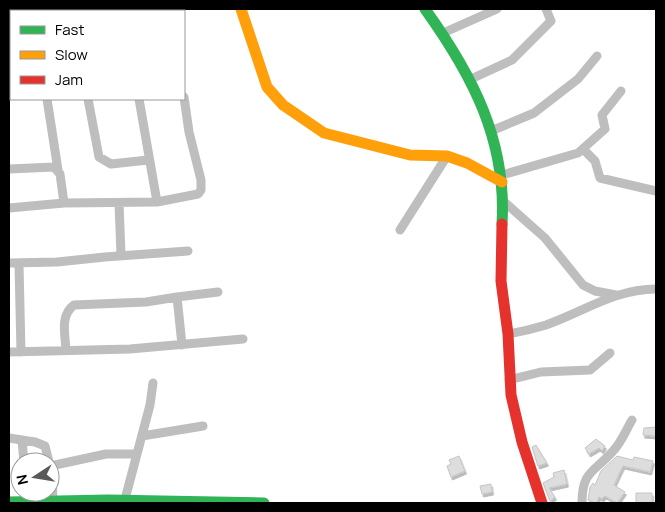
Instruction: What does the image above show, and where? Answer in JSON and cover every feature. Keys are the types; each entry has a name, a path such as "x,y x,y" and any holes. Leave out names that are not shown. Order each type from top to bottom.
{"street":[{"path":"241,9 267,87 283,105 324,133 410,154 447,156 502,178 552,162 583,149 605,129 602,115 621,91"},
{"path":"425,9 443,33 462,68 471,79 491,131 502,178 500,281 508,334 509,380 517,423 542,503"},
{"path":"443,33 497,9"},
{"path":"471,79 512,60 550,21 546,9"},
{"path":"491,131 534,113 578,79 597,56"},
{"path":"47,100 64,203"},
{"path":"88,100 99,157 112,164 148,160"},
{"path":"139,100 148,160 157,202"},
{"path":"9,208 64,203 157,202 193,195 200,190 201,180 189,132 184,100"},
{"path":"583,149 595,161 600,178 656,191"},
{"path":"400,230 447,156"},
{"path":"9,169 54,166 58,170"},
{"path":"502,200 545,238 582,285 595,291 616,295"},
{"path":"119,203 121,255"},
{"path":"9,263 57,262 121,255 188,252"},
{"path":"19,264 22,352"},
{"path":"508,334 546,325 616,295 635,289 656,289"},
{"path":"66,350 64,317 74,305 146,302 218,292"},
{"path":"177,297 182,345"},
{"path":"9,352 182,345 243,339"},
{"path":"509,380 542,372 590,370 610,353"},
{"path":"124,502 142,436 153,384"},
{"path":"582,503 583,483 594,467 613,452 632,420"},
{"path":"142,436 203,426"},
{"path":"9,438 45,446 47,452"},
{"path":"22,440 23,452"},
{"path":"60,462 98,456 137,454"},
{"path":"60,501 264,503"}],"building":[{"path":"656,427 656,436 643,435 644,428"},
{"path":"596,439 605,446 602,451 599,448 589,454 585,448"},
{"path":"536,445 547,463 538,466 532,447"},
{"path":"459,456 465,471 451,477 447,466 451,464 449,460"},
{"path":"617,456 633,460 634,457 653,461 650,472 623,466 614,485 625,492 617,503 605,496 602,499 599,497 596,503 588,500 590,487 593,483 595,485 601,471"},
{"path":"564,470 567,484 549,488 555,497 550,501 543,483 554,477 553,473"},
{"path":"491,484 492,492 482,494 480,486"},
{"path":"636,493 652,493 652,503 636,503"}],"traffic: fast":[{"path":"425,9 458,59 483,110 499,165 502,194 502,224"},
{"path":"9,502 108,500 264,503"}],"traffic: slow":[{"path":"241,9 267,87 283,105 324,133 410,155 447,156 467,163 502,182"}],"traffic: jam":[{"path":"502,224 501,281 508,334 511,395 522,442 542,503"}]}
